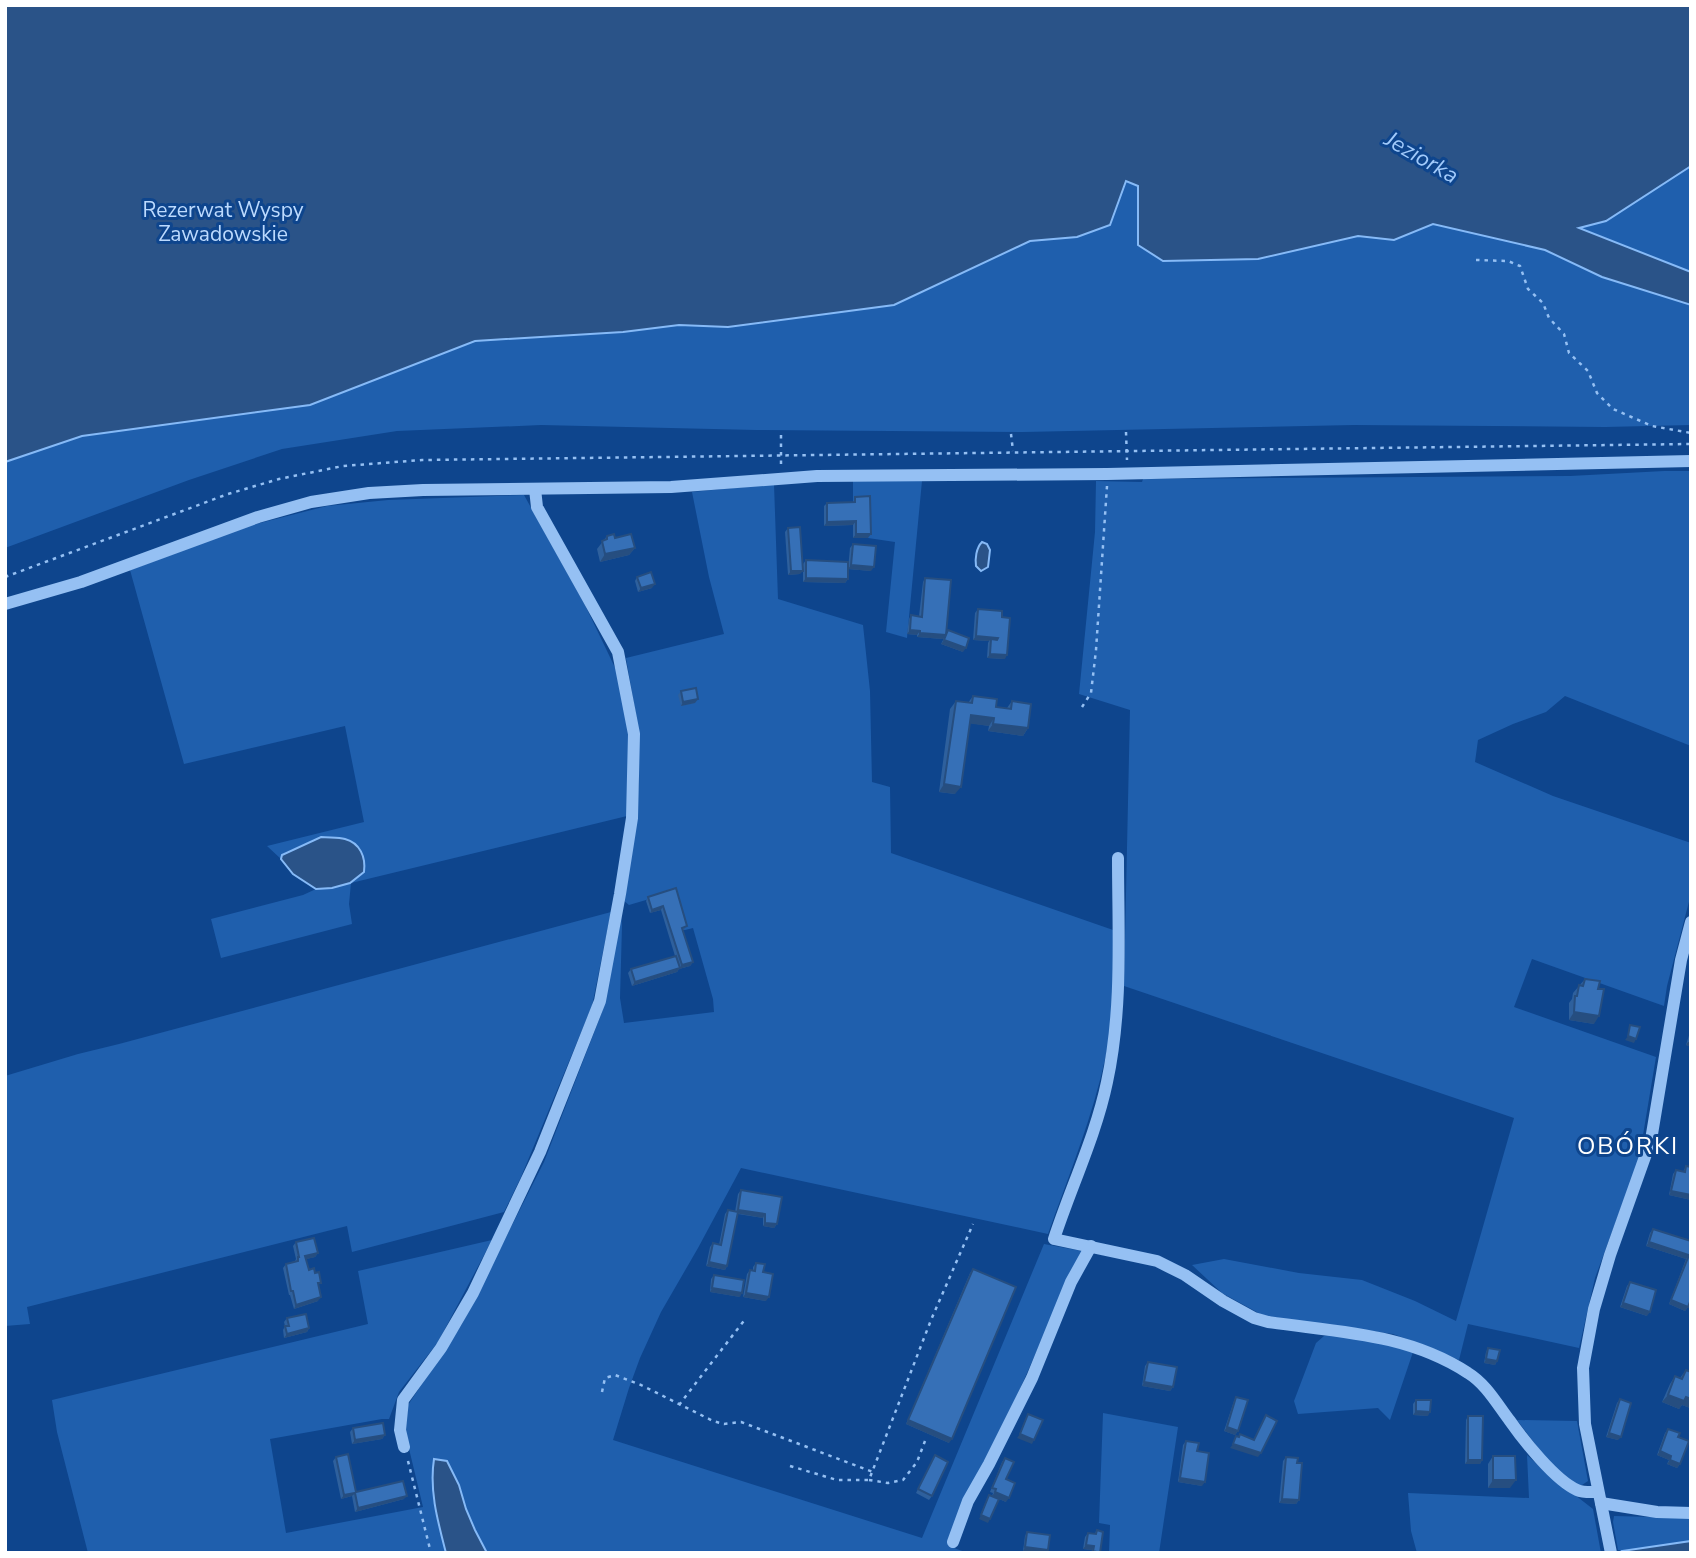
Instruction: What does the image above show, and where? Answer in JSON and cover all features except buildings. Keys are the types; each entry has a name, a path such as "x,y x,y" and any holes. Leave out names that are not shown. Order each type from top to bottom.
{"street":[{"path":"5,604 81,582 258,517 311,502 369,493 671,487 817,476 1107,474 1691,461"},
{"path":"404,1447 400,1430 402,1401 441,1348 473,1293 540,1152 600,1000 632,818 634,734 618,652 537,507 535,489"},
{"path":"1118,858 1118,1015 1107,1082 1054,1239 1157,1261 1185,1275 1254,1318 1376,1337 1428,1352 1477,1380 1536,1454 1569,1485 1599,1497 1657,1512 1691,1513"},
{"path":"1609,1546 1585,1424 1583,1368 1594,1309 1607,1265 1651,1140 1681,960 1691,922"},
{"path":"953,1542 968,1501 1032,1378 1071,1282 1091,1246"}],"path":[{"path":"1476,260 1508,261 1520,266 1528,289 1543,303 1549,318 1564,334 1569,353 1588,371 1597,393 1614,409 1652,426 1691,433"},
{"path":"1126,432 1127,451"},
{"path":"1011,434 1013,452"},
{"path":"781,435 782,456"},
{"path":"1082,707 1091,693 1093,682 1107,474"},
{"path":"869,1480 931,1320 973,1224"},
{"path":"679,1405 746,1318"},
{"path":"602,1392 605,1378 615,1375 641,1385 713,1422 741,1422 873,1472"},
{"path":"790,1466 836,1480 888,1483 902,1480 917,1462 925,1441"},
{"path":"404,1447 431,1553"}],"green space":[{"name":"Rezerwat Wyspy Zawadowskie","path":"5,5 1691,5 1258,259 1358,236 1394,240 1433,224 1545,250 1602,277 1691,305 1691,425 1354,425 1023,432 541,425 397,431 282,449 189,480 5,548"},
{"path":"1691,166 1691,272 1578,227 1606,221"},
{"path":"1691,471 1691,746 1565,696 1546,712 1478,740 1475,762 1553,796 1691,843 1691,894 1664,1006 1532,959 1514,1007 1656,1057 1639,1159 1595,1278 1579,1348 1468,1324 1459,1360 1393,1334 1264,1316 1222,1293 1192,1265 1224,1259 1299,1273 1362,1280 1456,1321 1514,1118 1124,986 1130,710 1079,694 1095,532 1096,481 1570,476"},
{"path":"853,481 922,481 907,638 886,632 895,542 853,538"},
{"path":"774,484 778,599 863,625 870,691 872,782 890,787 891,853 1116,931 1109,1040 1087,1123 1048,1234 741,1168 661,1312 640,1358 613,1440 922,1538 1044,1244 1082,1251 1009,1414 952,1530 948,1546 968,1553 487,1553 466,1509 435,1459 433,1494 446,1553 88,1553 57,1432 52,1400 368,1324 358,1271 492,1240 438,1342 399,1392 389,1419 270,1439 286,1533 423,1507 405,1432 408,1405 462,1324 544,1162 602,1012 621,913 620,998 624,1023 714,1012 713,999 693,928 685,930 673,892 629,905 623,900 639,783 639,733 626,658 724,634 709,577 692,492"},
{"path":"524,495 585,605 619,676 629,735 627,816 351,883 349,904 352,924 221,958 211,919 303,895 316,889 350,883 364,871 338,838 321,837 286,852 281,859 267,846 364,822 345,726 184,764 130,570 252,525 327,506 388,500"},
{"path":"611,912 592,1006 504,1212 352,1252 347,1226 27,1307 30,1324 5,1326 5,1076 78,1054"},
{"path":"1324,1336 1358,1337 1413,1352 1390,1420 1378,1408 1298,1414 1294,1401 1316,1343"},
{"path":"1103,1413 1178,1427 1159,1553 1109,1553 1110,1525 1099,1523"},
{"path":"1517,1420 1577,1421 1588,1481 1579,1487 1547,1460"},
{"path":"1527,1455 1593,1509 1601,1553 1417,1553 1411,1531 1408,1493 1529,1498"},
{"path":"1614,1516 1691,1518 1691,1541 1618,1550"}],"water":[{"name":"Rezerwat Wyspy Zawadowskie","path":"5,5 1691,5 1691,166 1606,221 1579,228 1691,272 1691,305 1602,277 1545,250 1433,224 1394,240 1358,236 1258,259 1163,261 1138,245 1138,186 1126,181 1110,225 1077,237 1030,241 894,305 728,327 679,325 623,332 475,341 310,405 82,436 5,462"},
{"path":"982,542 987,544 990,550 988,567 981,571 976,566 976,560 977,550"},
{"path":"321,837 342,838 355,844 363,856 364,872 350,883 316,889 293,874 281,859 282,855"},
{"path":"434,1459 447,1461 487,1553 446,1553 433,1495"},
{"path":"1691,1541 1691,1553 1622,1551"}],"district":[{"name":"OBÓRKI","path":"1628,1146"}],"water label":[{"name":"Jeziorka","path":"1422,157"}]}
